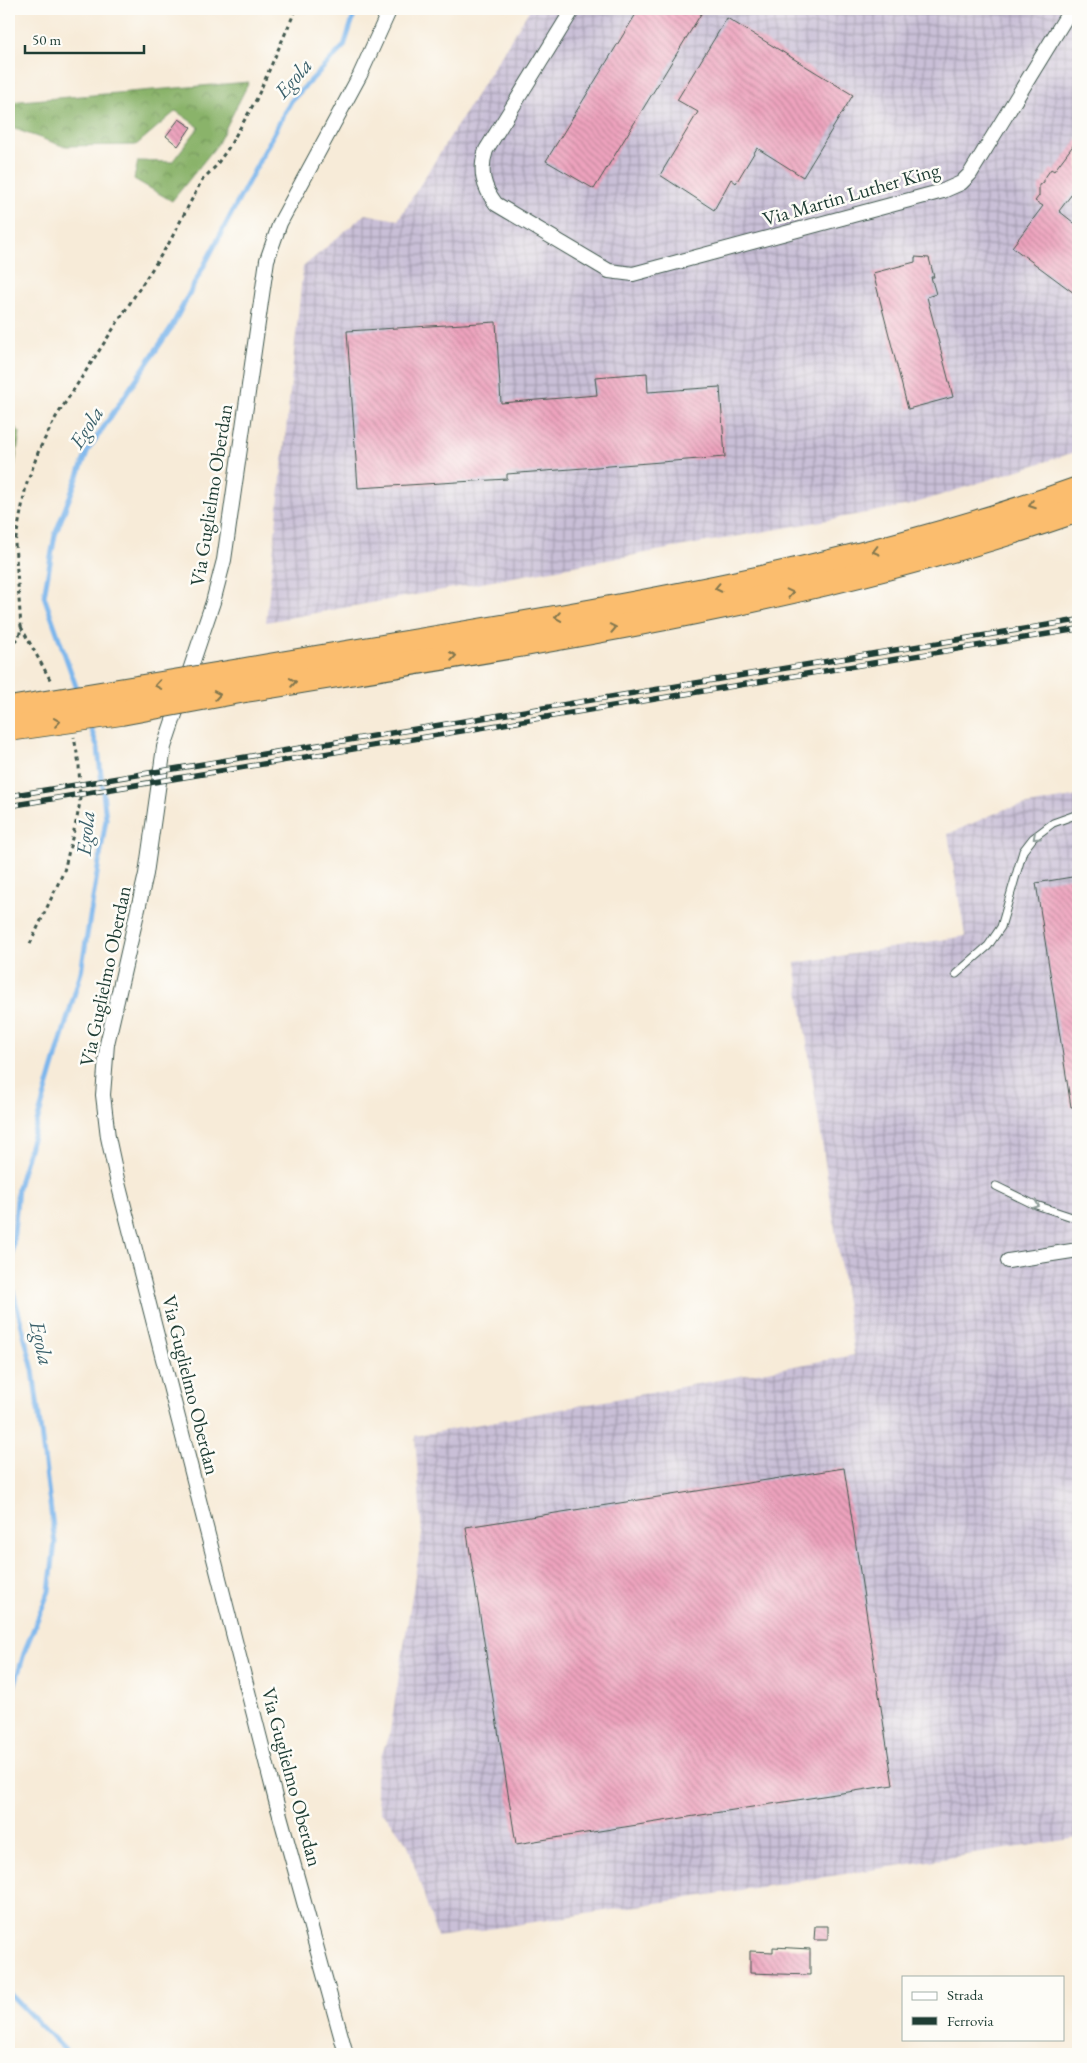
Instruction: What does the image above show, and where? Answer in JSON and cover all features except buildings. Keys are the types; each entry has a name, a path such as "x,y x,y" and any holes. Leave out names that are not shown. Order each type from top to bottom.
{"highway":[{"path":"9,729 121,713 242,680 664,599 773,576 897,546 1020,510 1078,489"},
{"path":"9,709 576,635 788,594 962,548 1078,510"}],"street":[{"name":"Via Guglielmo Oberdan","path":"346,2054 276,1801 120,1188 108,1137 103,1096 107,1044 146,874 164,747 214,602 224,560 267,260 280,223 360,75 390,9"},
{"name":"Via Martin Luther King","path":"573,9 486,150 482,162 483,178 488,194 496,204 609,271 633,274 943,191 960,183 970,174 1071,9"},
{"path":"1008,1261 1078,1250"}],"lane":[{"path":"956,974 988,946 1001,927 1023,851 1033,838 1053,823 1078,814"},
{"path":"996,1186 1033,1204 1078,1219"}],"path":[{"path":"9,647 19,638 21,627 15,544 26,486 38,450 56,417 169,243 202,180 215,167 229,147 256,100 296,9"},
{"path":"21,627 53,684"},
{"path":"30,944 64,871 80,802 79,764 72,732"}],"shaded area":[{"path":"530,9 1078,9 1078,451 910,505 266,622 303,267 365,214 398,220"},
{"path":"1078,796 1078,1838 437,1937 408,1845 390,1820 381,1812 376,1792 376,1777 380,1759 390,1731 422,1534 415,1436 854,1355 795,963 965,936 948,834 1005,809"}],"green space":[{"path":"249,82 217,145 172,201 134,179 138,161 172,162 199,127 176,111 136,145 63,146 9,127 9,102"},
{"path":"9,422 20,432 9,503"}],"waterway":[{"name":"Egola","path":"78,692 44,596 55,535 88,450 171,328 291,101 344,46 356,9"},
{"name":"Egola","path":"9,1704 25,1650 49,1591 55,1543 33,1370 10,1279 18,1187 81,972 106,819 98,748 89,723"},
{"name":"Egola","path":"9,1993 69,2054"}],"railway":[{"path":"9,796 1078,620"},
{"path":"9,806 1078,629"}]}
